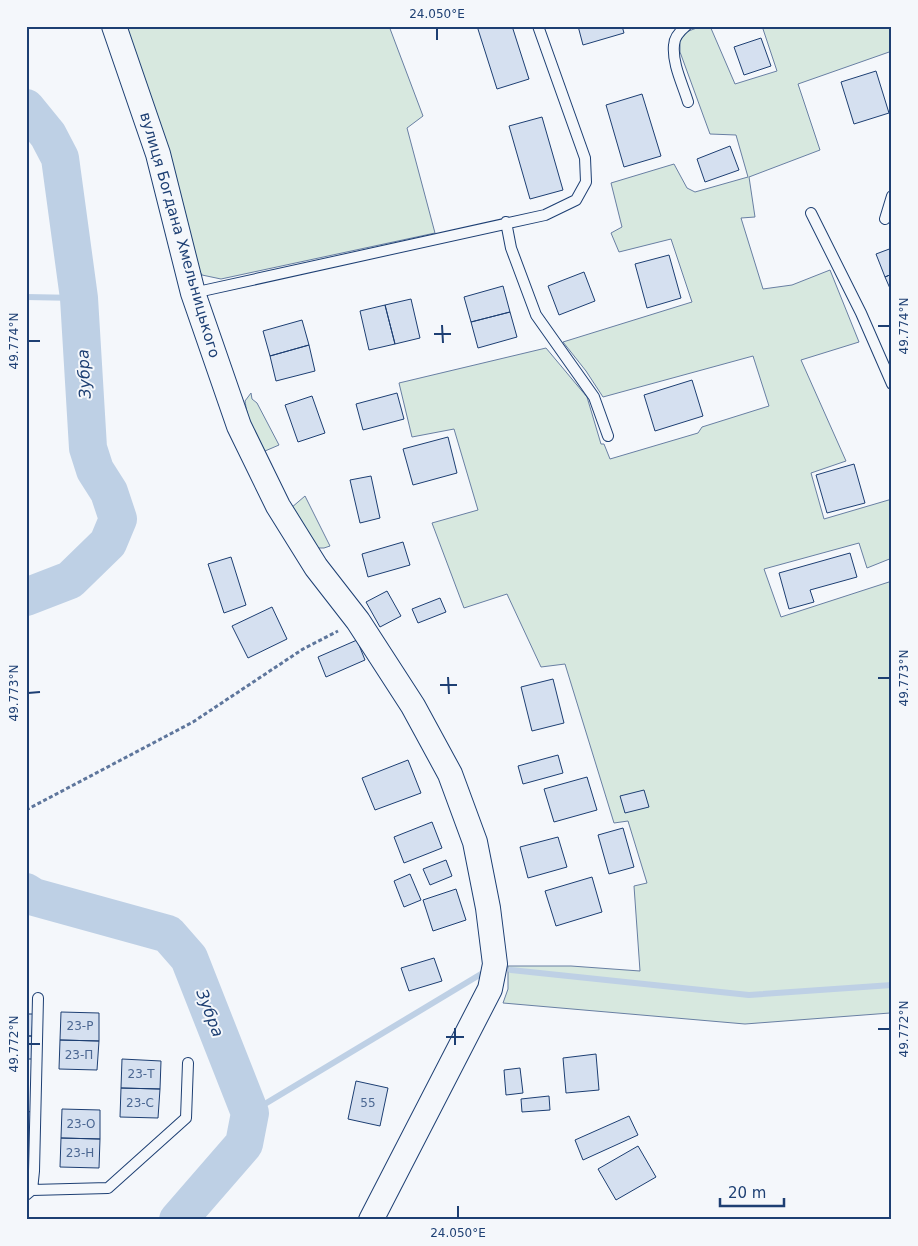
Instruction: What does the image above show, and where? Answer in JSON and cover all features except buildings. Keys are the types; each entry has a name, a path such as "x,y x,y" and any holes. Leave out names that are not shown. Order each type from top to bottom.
{"street":[{"name":"вулиця Богдана Хмельницького","path":"114,26 158,154 193,293 239,426 278,506 316,567 358,621 413,706 450,774 475,842 488,908 495,964 490,989 370,1220"}],"lane":[{"path":"193,293 506,222 545,215 576,200 586,182 585,158 538,26"},
{"path":"686,26 679,33 674,44 674,59 688,102"},
{"path":"885,219 892,196"},
{"path":"810,213 861,313 892,384"},
{"path":"506,222 511,248 536,315 594,397 608,436"},
{"path":"38,998 29,1193 108,1188 186,1118 188,1063"}],"path":[{"path":"26,810 193,722 303,649 358,621"}],"shaded area":[{"path":"127,26 389,26 423,116 407,128 435,233 221,279 202,275 197,267"},
{"path":"702,26 710,26 735,84 777,71 762,26 892,26 892,51 798,84 820,150 749,177 755,217 741,218 763,289 792,285 830,270 859,342 801,360 846,461 811,473 824,519 892,499 892,558 867,568 859,543 764,569 781,617 892,581 892,1012 890,1013 745,1024 503,1003 508,989 508,966 571,966 640,971 634,886 647,883 628,821 614,823 565,664 541,667 507,594 464,608 432,523 478,510 454,429 412,437 399,383 546,348 587,397 601,444 604,444 610,459 698,433 702,427 769,406 753,356 603,397 586,371 563,342 692,302 671,239 619,252 611,233 622,227 611,183 674,164 687,188 695,192 748,177 736,135 710,134 680,52 680,39 686,32"},
{"path":"251,393 252,399 257,403 279,445 265,451 257,442 249,421 245,401"},
{"path":"305,496 330,546 315,548 291,508"}],"waterway":[{"name":"Зубра","path":"26,108 48,135 60,158 79,298 88,448 95,470 109,492 118,519 108,543 70,580 26,597"},
{"path":"26,297 79,298"},
{"name":"Зубра","path":"26,892 34,897 168,934 189,958 250,1113 244,1144 178,1220"},
{"path":"26,902 34,897"},
{"path":"511,970 749,995 892,985"},
{"path":"250,1113 486,971"}]}
